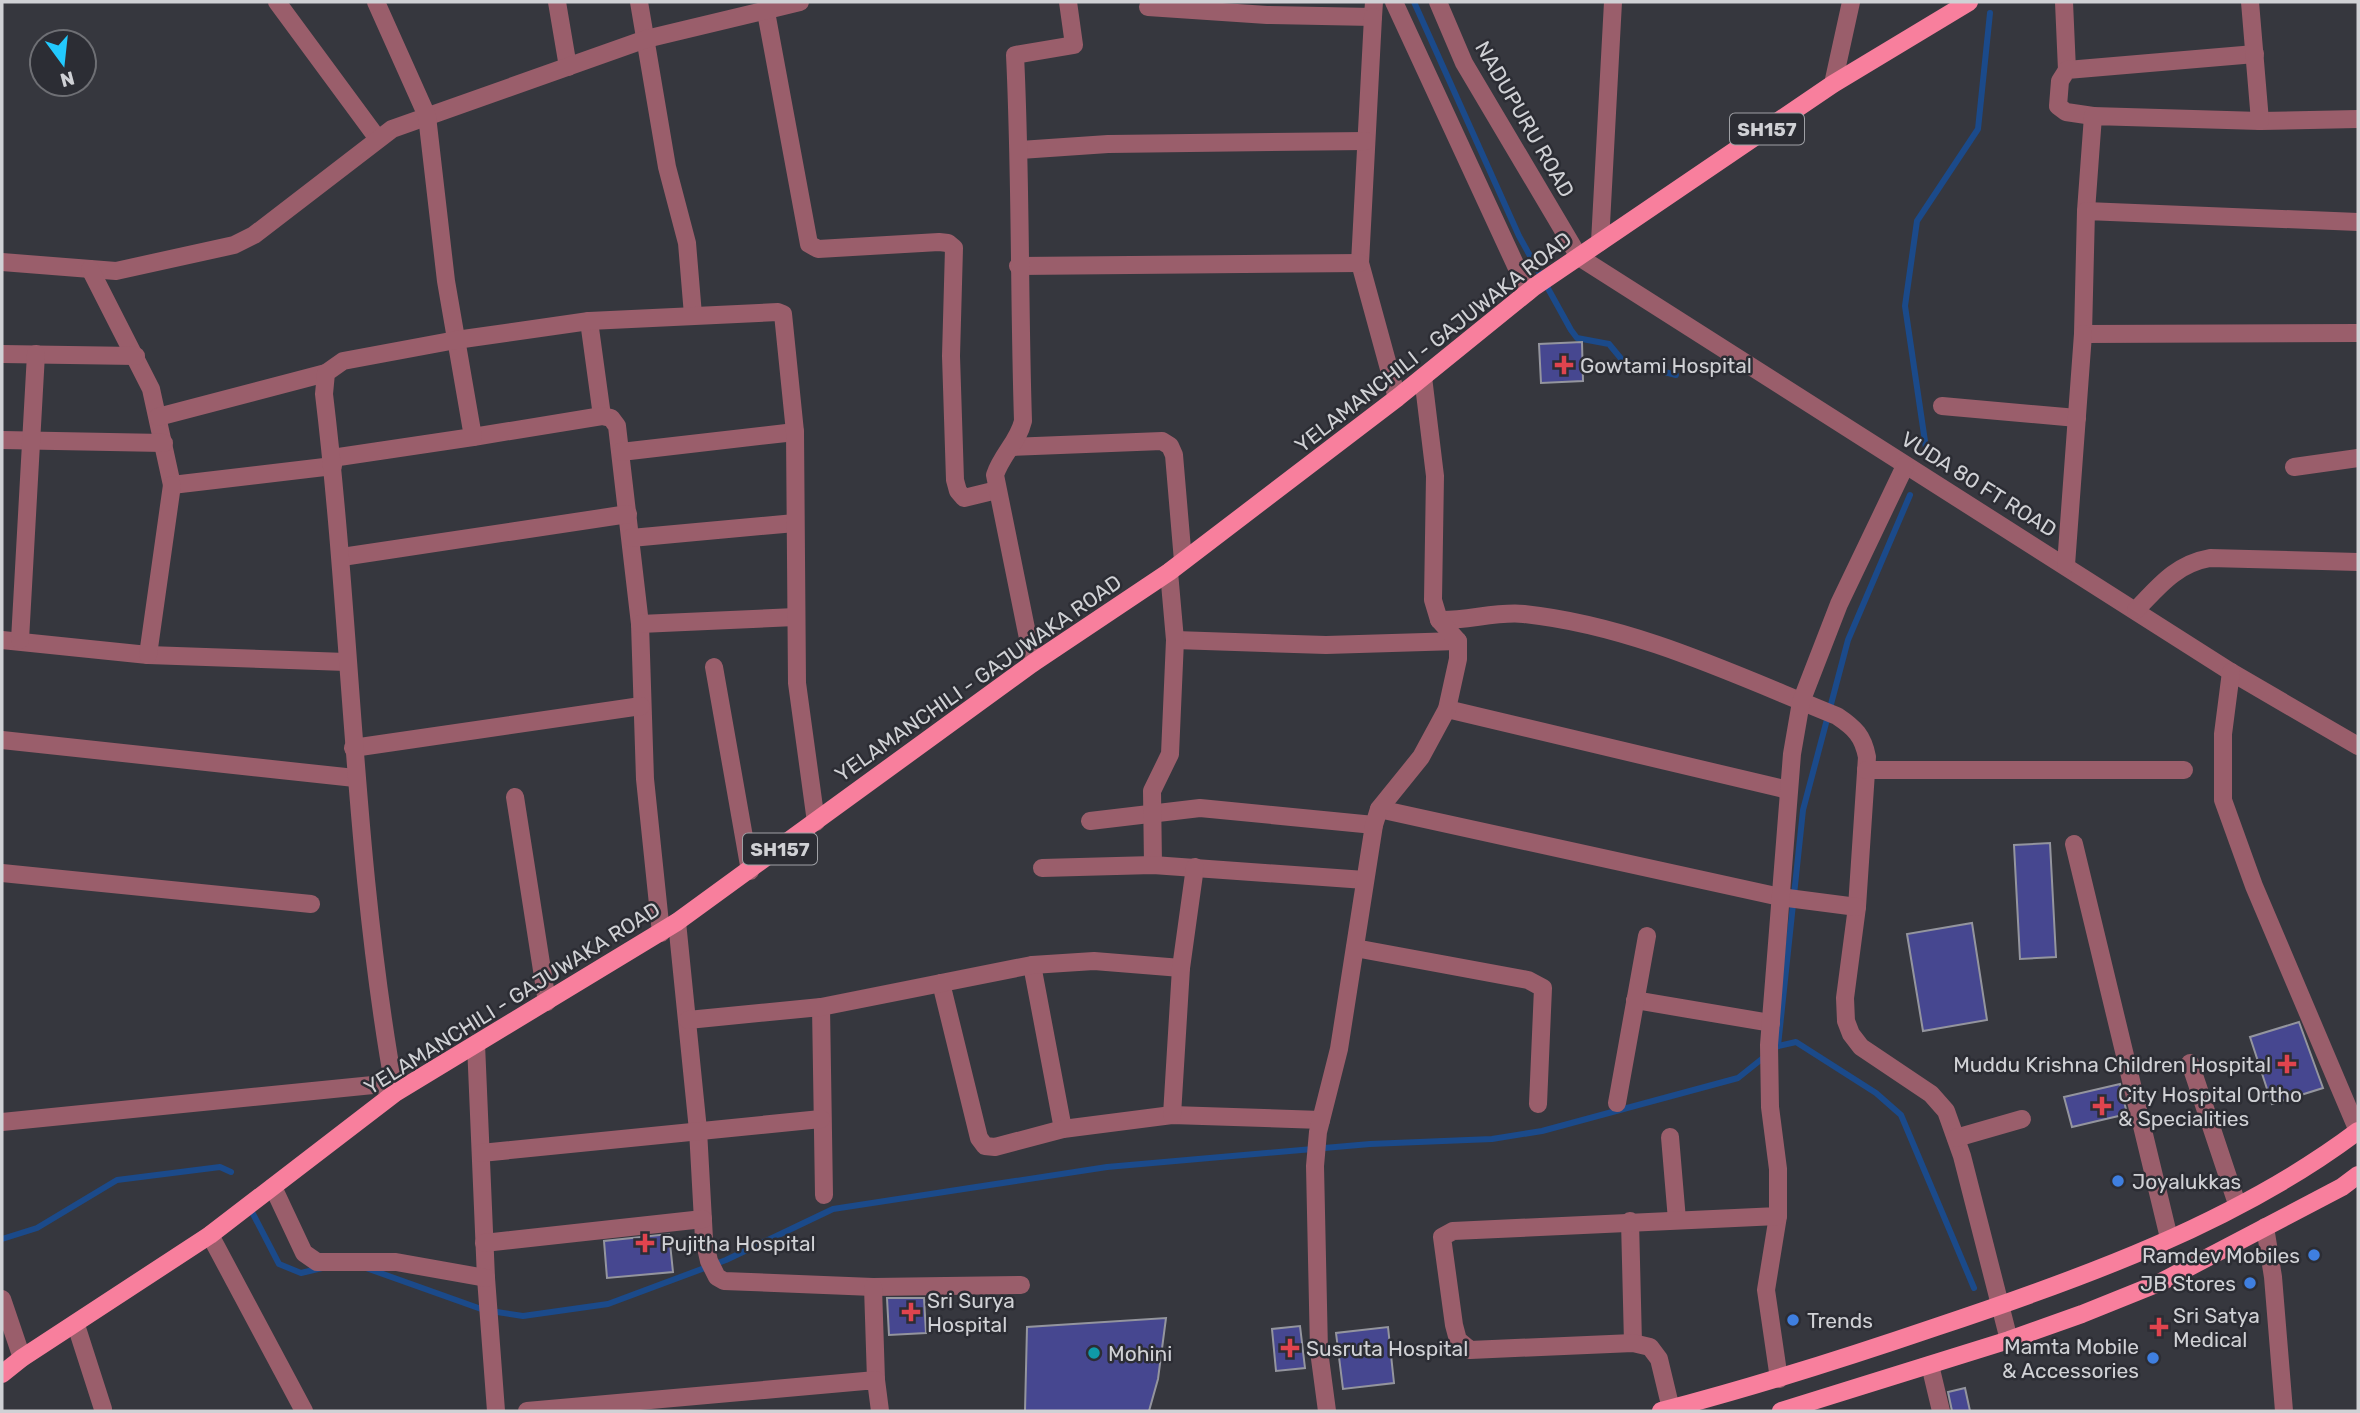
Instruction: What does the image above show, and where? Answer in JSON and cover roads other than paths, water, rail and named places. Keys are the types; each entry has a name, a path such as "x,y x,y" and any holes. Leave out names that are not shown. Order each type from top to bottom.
{"main road":[{"name":"YELAMANCHILI - GAJUWAKA ROAD","path":"2,1374 22,1358 210,1236 394,1088 476,1044 677,922 1033,663 1176,567 1397,398 1531,290 1833,84 1969,2"},
{"path":"1666,1410 1779,1379 2116,1265 2237,1205 2323,1157 2358,1131"},
{"path":"1781,1411 2009,1340 2159,1283 2342,1187 2358,1175"}],"street":[{"path":"277,2 378,139"},
{"path":"376,2 427,116 456,340 473,437"},
{"path":"557,2 568,67"},
{"path":"639,2 667,167 687,243 693,316"},
{"path":"2,262 116,271 234,246 254,235 392,130 646,39 800,2"},
{"path":"1033,663 995,475 1000,460 1020,436 1023,421 1018,266 1020,150 1015,55 1074,46 1068,2"},
{"path":"1394,2 1531,290"},
{"name":"NADUPURU ROAD","path":"1438,2 1464,63 1575,260"},
{"path":"1600,242 1614,2"},
{"path":"1833,84 1851,2"},
{"path":"2064,2 2067,70 2060,81 2059,106 2066,112 2093,116 2260,121 2358,119"},
{"path":"2250,2 2260,121"},
{"path":"774,7 809,244 818,248 939,242 948,243 954,248 951,356 955,480 958,491 964,498 997,490"},
{"path":"1148,7 1267,15 1373,9 1360,263 1397,398"},
{"path":"2067,70 2255,54"},
{"path":"2066,565 2083,334 2086,211 2093,116"},
{"path":"1020,150 1108,144 1366,141"},
{"path":"2086,211 2358,222"},
{"name":"VUDA 80 FT ROAD","path":"1575,260 2066,565 2231,672 2358,746"},
{"path":"1018,266 1360,263"},
{"path":"90,269 151,389 172,485 148,655"},
{"path":"158,417 326,373 343,361 456,340 589,321 778,312 783,314 795,432 797,683 816,822"},
{"path":"589,321 602,416"},
{"path":"2083,334 2358,332"},
{"path":"2,354 136,356"},
{"path":"36,354 31,440 11,640 148,655 346,662"},
{"path":"2,1122 394,1088 369,910 355,778 346,662 342,557 324,394 326,373"},
{"path":"1327,1411 1319,1351 1315,1166 1319,1126 1339,1049 1377,817 1420,757 1447,709 1458,659 1458,641 1439,620 1433,600 1435,477 1423,377"},
{"path":"1942,406 2077,418"},
{"path":"172,485 332,462 602,416 611,418 617,426 621,452 640,624 641,706 661,933"},
{"path":"621,452 795,432"},
{"path":"2,440 164,443"},
{"path":"1011,447 1162,441 1170,446 1174,455 1176,567 1170,754 1152,791 1153,865"},
{"path":"2294,467 2358,458"},
{"path":"1779,1379 1766,1290 1778,1216 1779,1169 1770,1107 1769,1045 1788,790 1801,702 1839,604 1905,466"},
{"path":"342,557 628,514"},
{"path":"631,538 795,523"},
{"path":"2136,610 2176,569 2192,561 2210,558 2358,562"},
{"path":"1439,620 1465,621 1521,613 1591,625 1652,641 1838,716 1856,729 1864,742 1866,770 1857,906 1845,998 1846,1021 1851,1034 1877,1059 1931,1094 1946,1111 1956,1138 1998,1307 2009,1340"},
{"path":"640,624 795,617"},
{"path":"1175,640 1326,645 1458,641"},
{"path":"714,667 750,871"},
{"path":"2231,672 2223,734 2223,800 2250,875 2358,1131"},
{"path":"353,748 641,706"},
{"path":"1447,709 1788,790"},
{"path":"2,740 355,778"},
{"path":"1866,770 2183,770"},
{"path":"515,797 547,1002"},
{"path":"1090,821 1153,811 1214,809 1377,817 1780,897 1857,906"},
{"path":"2074,844 2169,1238"},
{"path":"1042,868 1153,865 1365,880"},
{"path":"1172,1115 1181,968 1195,867"},
{"path":"2,873 311,904"},
{"path":"677,922 698,1130 703,1219 713,1269 724,1281 873,1287 1021,1285"},
{"path":"1617,1103 1647,936"},
{"path":"1355,948 1528,980 1543,988 1538,1104"},
{"path":"688,1020 821,1007 1032,965 1094,961 1181,968"},
{"path":"1032,965 1063,1129"},
{"path":"941,983 979,1138 985,1146 995,1147 1063,1129 1172,1115 1319,1126"},
{"path":"1635,1000 1771,1023"},
{"path":"821,1007 824,1195"},
{"path":"476,1044 484,1243 496,1411"},
{"path":"2190,1063 2237,1205"},
{"path":"481,1153 821,1119"},
{"path":"1956,1138 2022,1119"},
{"path":"1670,1137 1676,1220"},
{"path":"273,1187 304,1253 317,1262 396,1262 486,1278"},
{"path":"1666,1410 1659,1359 1650,1347 1633,1343 1470,1350 1458,1340 1454,1325 1442,1237 1453,1231 1778,1216"},
{"path":"484,1243 703,1219"},
{"path":"1630,1221 1633,1343"},
{"path":"2265,1227 2273,1277 2284,1411"},
{"path":"210,1236 304,1411"},
{"path":"873,1287 876,1380 880,1411"},
{"path":"2,1299 22,1358"},
{"path":"76,1325 103,1409"},
{"path":"1930,1365 1941,1411"},
{"path":"527,1411 876,1380"}],"waterway":[{"path":"1414,2 1519,236 1571,330 1577,338 1609,344 1623,361 1676,375"},
{"path":"1927,455 1905,306 1917,221 1978,129 1990,13"},
{"path":"1778,1046 1803,810 1848,640 1910,495"},
{"path":"366,1268 484,1310 523,1316 608,1304 726,1260 833,1209 1107,1167 1370,1144 1492,1139 1542,1131 1738,1078 1778,1046 1796,1042 1876,1093 1901,1115 1974,1288"},
{"path":"2,1239 37,1228 117,1180 220,1167 231,1172"},
{"path":"252,1212 279,1264 301,1273 322,1268"}],"place":[{"name":"Gowtami Hospital","path":"1564,365"},
{"name":"Muddu Krishna Children Hospital","path":"2287,1064"},
{"name":"City Hospital Ortho & Specialities","path":"2102,1106"},
{"name":"Joyalukkas","path":"2118,1181"},
{"name":"Pujitha Hospital","path":"645,1243"},
{"name":"Ramdev Mobiles","path":"2314,1255"},
{"name":"JB Stores","path":"2250,1283"},
{"name":"Sri Surya Hospital","path":"911,1312"},
{"name":"Trends","path":"1793,1320"},
{"name":"Sri Satya Medical","path":"2159,1327"},
{"name":"Susruta Hospital","path":"1290,1348"},
{"name":"Mohini","path":"1094,1353"},
{"name":"Mamta Mobile & Accessories","path":"2153,1358"}]}
